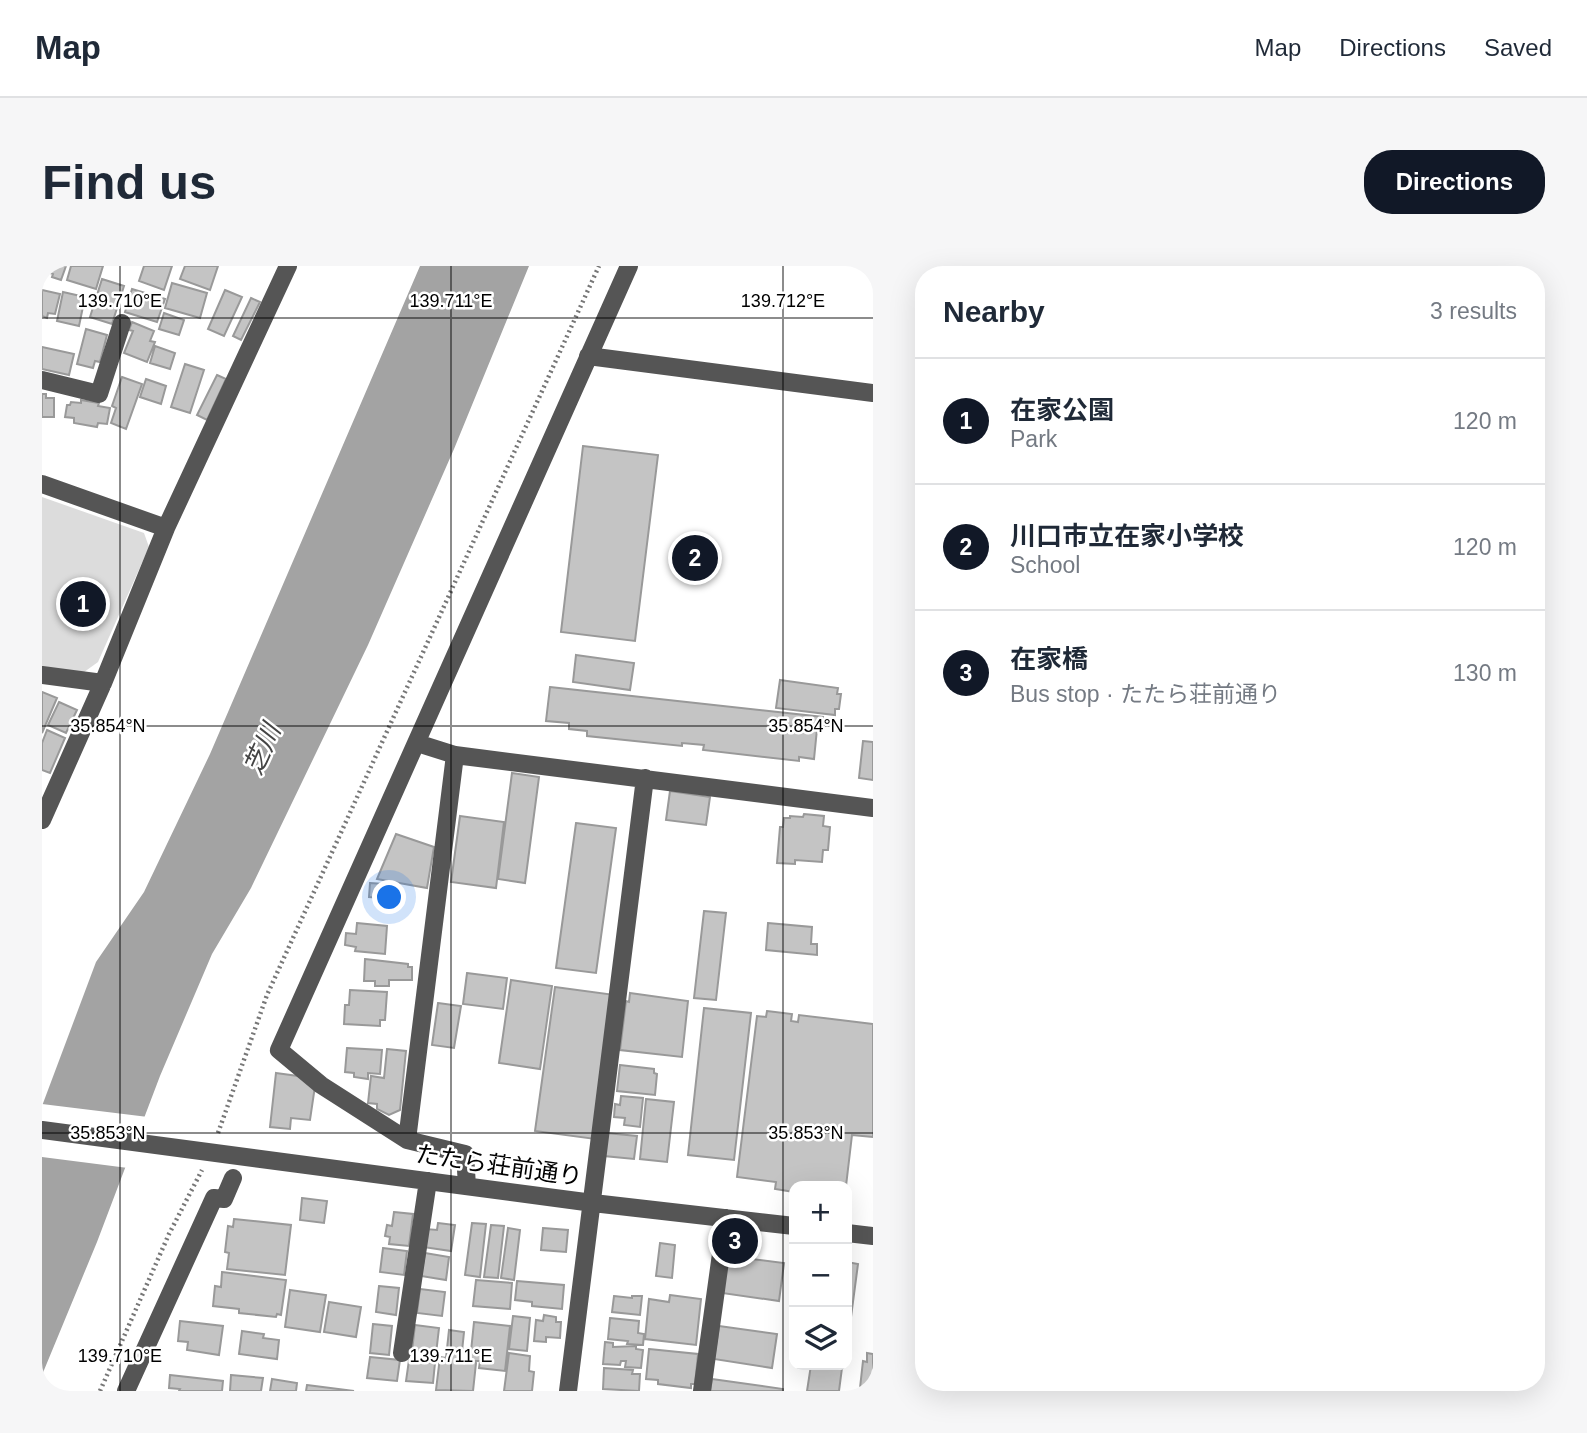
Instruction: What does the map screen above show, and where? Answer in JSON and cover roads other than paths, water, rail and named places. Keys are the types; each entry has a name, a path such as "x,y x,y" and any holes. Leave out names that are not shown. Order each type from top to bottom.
{"street":[{"path":"42,820 103,683 166,528 288,266"},
{"path":"467,1186 465,1154 407,1140 321,1085 279,1050 629,266"},
{"path":"42,380 99,394 122,323"},
{"path":"588,356 873,393"},
{"path":"42,484 166,528"},
{"path":"42,675 103,683"},
{"path":"417,743 456,755 873,808"},
{"path":"407,1140 456,755"},
{"path":"568,1391 645,778"},
{"name":"たたら荘前通り","path":"42,1130 593,1203 789,1225"},
{"path":"125,1391 214,1198 225,1199 233,1178"},
{"path":"402,1353 428,1181"},
{"path":"702,1391 726,1218"},
{"path":"852,1234 873,1236"}],"water":[{"name":"芝川","path":"420,266 529,266 454,449 368,645 251,888 212,954 160,1076 97,1242 42,1375 42,1106 96,962 144,892 210,754"}],"place":[{"name":"川口市立在家小学校","path":"695,558"},
{"name":"在家公園","path":"83,604"},
{"name":"在家橋","path":"735,1241"}]}
